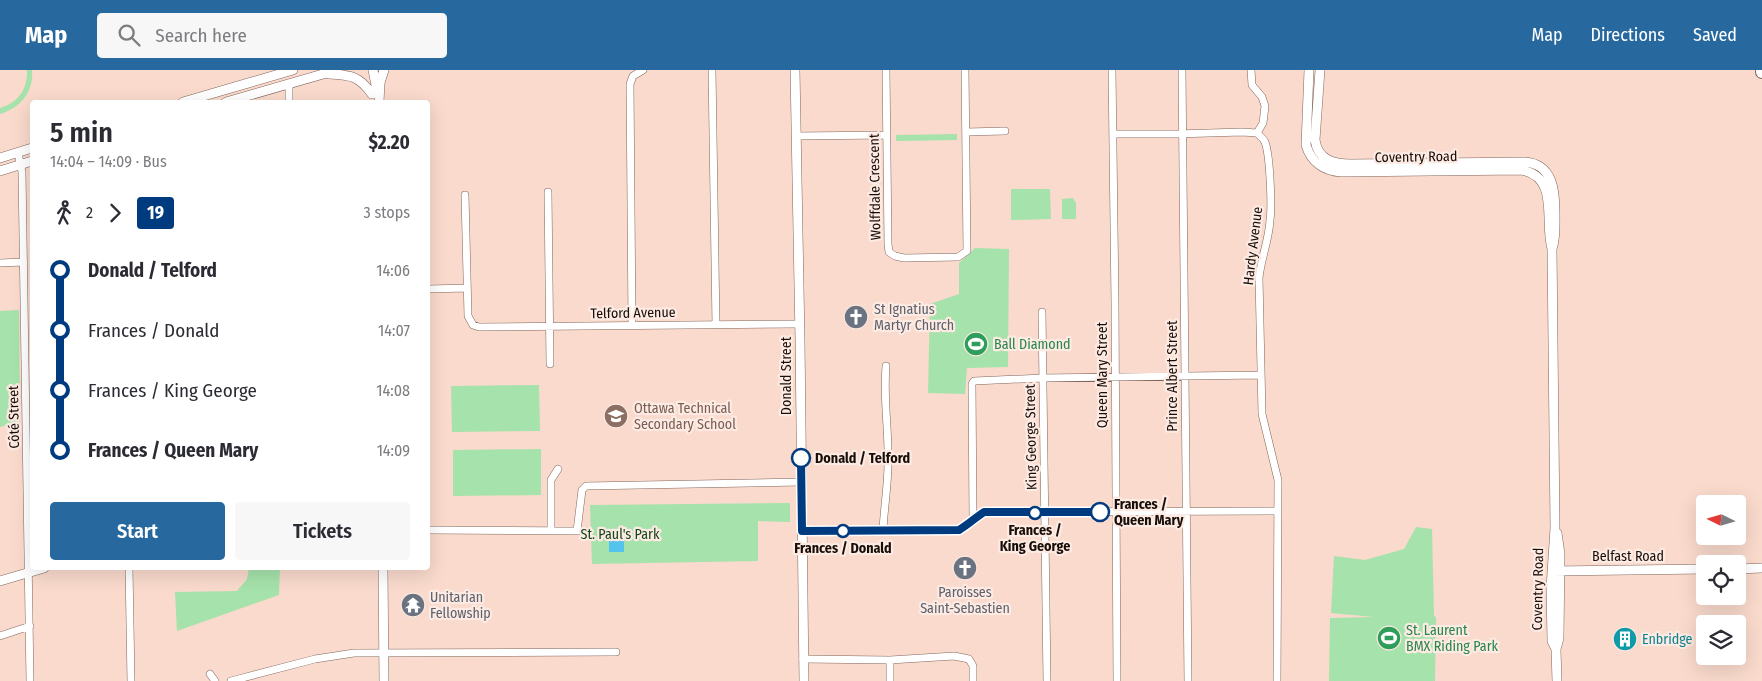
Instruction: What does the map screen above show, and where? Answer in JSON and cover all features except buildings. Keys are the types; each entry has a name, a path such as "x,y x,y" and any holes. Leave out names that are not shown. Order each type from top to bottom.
{"main road":[{"path":"203,99 291,70"},
{"path":"233,100 337,70"},
{"path":"367,70 372,98"},
{"path":"373,70 379,100"},
{"path":"379,100 380,83 384,70"},
{"name":"Donald Street","path":"795,70 804,681"},
{"name":"Coventry Road","path":"1309,70 1305,141 1308,152 1320,166 1330,171 1341,172 1434,170 1530,172 1539,177 1547,191 1549,238 1552,249 1555,528 1558,535 1560,554 1556,570 1559,638 1556,649 1556,681"},
{"name":"Coventry Road","path":"1320,70 1315,140 1317,149 1326,159 1336,163 1351,164 1516,162 1535,164 1543,168 1553,185 1555,195 1555,239 1552,249"},
{"path":"327,73 343,74 357,78 372,98"},
{"path":"0,158 30,149"},
{"path":"0,171 30,162"},
{"name":"Belfast Road","path":"1556,570 1696,569"},
{"path":"0,581 36,570"},
{"path":"383,570 384,681"}],"street":[{"path":"632,325 630,84 633,76 643,70"},
{"path":"712,70 716,325"},
{"name":"Wolffdale Crescent","path":"886,70 889,252 904,258 958,257 966,251 965,70"},
{"name":"Queen Mary Street","path":"1112,70 1117,681"},
{"name":"Prince Albert Street","path":"1182,70 1188,681"},
{"path":"1113,134 1257,133 1263,123 1265,106 1262,96 1252,85 1251,70"},
{"path":"289,84 289,100"},
{"path":"966,132 1005,131"},
{"name":"Hardy Avenue","path":"1257,133 1263,138 1266,147 1271,211 1260,278 1260,398 1264,426 1276,471 1277,681"},
{"path":"796,136 887,135"},
{"name":"Côté Street","path":"18,153 22,164 24,262 29,351 30,478 28,572 30,681"},
{"path":"548,192 550,364"},
{"path":"430,289 467,288 465,195"},
{"path":"0,263 24,262"},
{"name":"Telford Avenue","path":"467,288 470,321 473,325 479,327 800,324"},
{"name":"King George Street","path":"1042,312 1047,681"},
{"path":"883,530 883,509 888,464 884,385 886,366"},
{"path":"973,518 972,384 974,381 1043,378 1261,375"},
{"path":"552,530 551,480 558,469"},
{"path":"577,531 582,490 586,486 801,482"},
{"path":"802,531 959,530 968,525 973,518 984,512 1276,511"},
{"path":"430,530 587,531"},
{"path":"129,570 131,681"},
{"path":"0,636 30,626"},
{"path":"231,681 322,657 354,653 616,652"},
{"path":"803,658 890,660 954,656 969,659 973,666 973,681"},
{"path":"890,660 890,681"},
{"path":"210,674 215,681"}],"green space":[{"path":"27,70 32,70 31,85 28,92 14,108 0,114 0,108 12,103 21,94 26,83"},
{"path":"957,134 957,140 896,141 896,135"},
{"path":"1011,189 1050,189 1051,219 1011,220"},
{"path":"1073,198 1076,203 1076,219 1062,219 1062,199"},
{"path":"975,248 1009,249 1008,367 967,368 965,394 928,393 930,304 959,294 959,263"},
{"path":"19,310 20,421 0,427 0,311"},
{"path":"539,385 540,431 452,432 451,386"},
{"path":"541,449 541,495 453,496 453,450"},
{"name":"St. Paul's Park","path":"790,503 790,522 758,521 758,561 592,564 590,505"},
{"path":"1416,527 1432,529 1434,616 1436,617 1435,681 1329,681 1330,618 1374,617 1331,613 1334,556 1365,560 1404,549"},
{"path":"249,570 280,570 279,595 177,631 175,592 237,591 247,579"}],"water":[{"path":"609,538 624,538 624,552 609,552"}],"bus line":[{"name":"19","path":"801,458 802,531 959,530 968,525 973,518 984,512 1100,512"}],"place":[{"name":"St Ignatius Martyr Church","path":"856,317"},
{"name":"Ball Diamond","path":"976,344"},
{"name":"Ottawa Technical Secondary School","path":"616,416"},
{"name":"Donald / Telford","path":"801,458"},
{"name":"Frances / Queen Mary","path":"1100,512"},
{"name":"Frances / King George","path":"1035,513"},
{"name":"Frances / Donald","path":"843,531"},
{"name":"Paroisses Saint-Sebastien","path":"965,568"},
{"name":"Unitarian Fellowship","path":"413,605"},
{"name":"St. Laurent BMX Riding Park","path":"1389,638"},
{"name":"Enbridge","path":"1625,639"}]}
